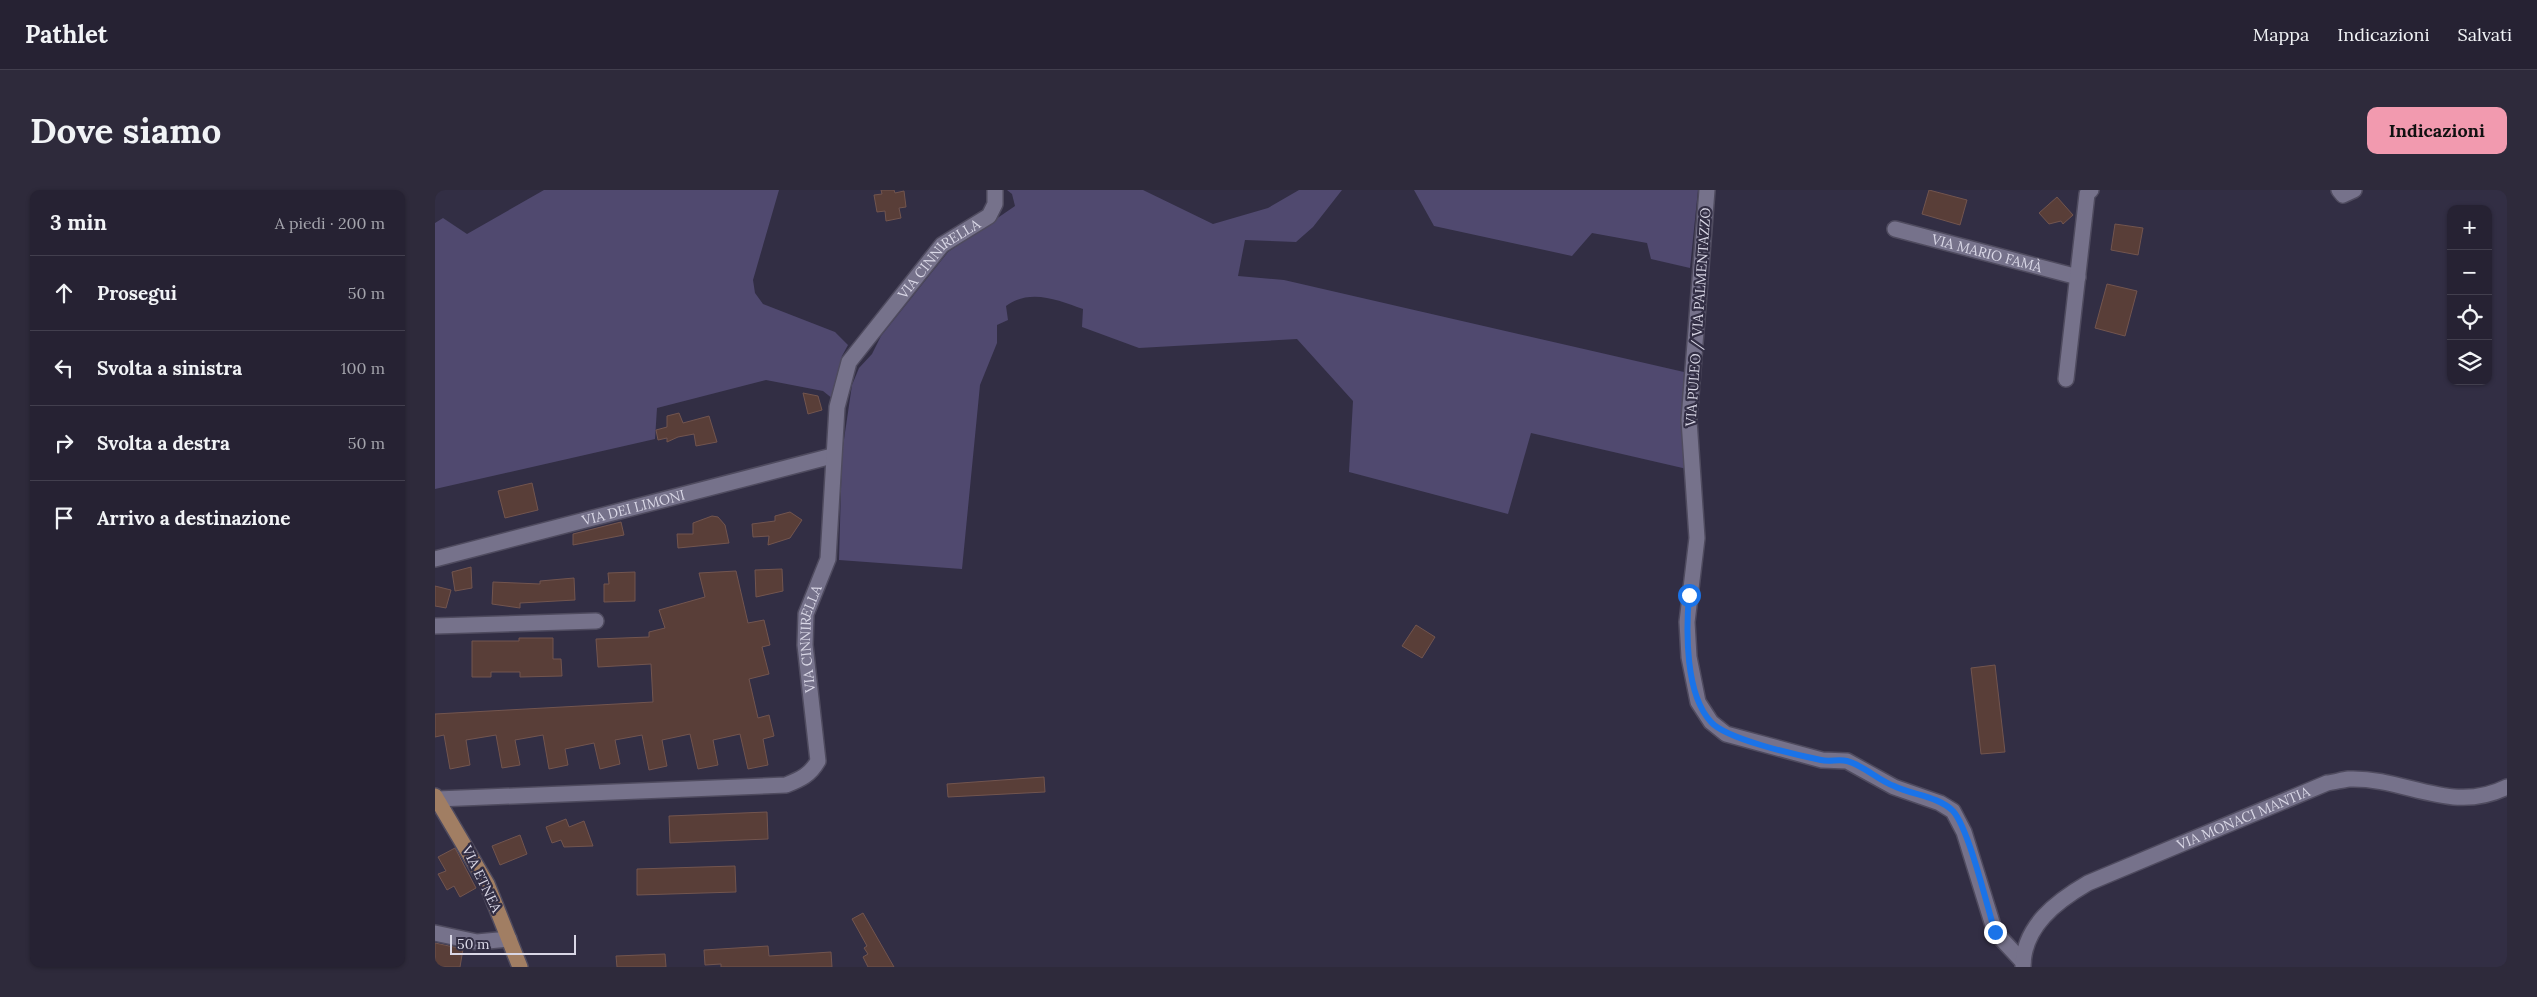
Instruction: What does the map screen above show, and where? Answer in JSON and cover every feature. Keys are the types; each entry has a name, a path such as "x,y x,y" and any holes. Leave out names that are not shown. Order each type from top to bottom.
{"main road":[{"name":"VIA ETNEA","path":"436,798 487,884 520,967"}],"street":[{"name":"VIA CINNIRELLA","path":"436,798 786,785 803,779 813,770 818,761 805,645 807,614 828,559 832,456 837,407 849,362 942,245 989,216 995,204 995,190"},
{"name":"VIA PULEO / VIA PALMENTAZZO","path":"1707,190 1689,420 1697,538 1687,622 1689,657 1698,702 1711,722 1727,734 1822,760 1847,761 1894,786 1940,803 1953,811 1964,832 1995,932 2023,965"},
{"path":"2066,379 2087,194 2091,190"},
{"path":"2339,190 2343,195 2354,190"},
{"name":"VIA MARIO FAMÀ","path":"1895,229 2078,277"},
{"name":"VIA DEI LIMONI","path":"435,559 832,456"},
{"path":"435,626 596,621"},
{"name":"VIA MONACI MANTIA","path":"2023,965 2028,940 2039,922 2055,904 2088,882 2327,783 2350,779 2442,797 2469,799 2491,796 2507,788"},
{"path":"435,933 477,942 509,939"}],"shaded area":[{"path":"544,190 779,190 753,280 755,293 763,304 835,332 848,345 842,356 833,399 823,391 766,380 657,408 655,439 435,489 435,223 443,218 467,234"},
{"path":"1007,190 1143,190 1213,224 1268,208 1299,190 1342,190 1313,227 1296,242 1245,240 1238,276 1284,280 1684,372 1682,419 1687,469 1531,433 1508,514 1349,472 1353,401 1297,339 1139,348 1082,327 1083,309 1054,299 1034,297 1015,301 1006,306 1008,320 997,325 997,343 980,385 962,569 839,560 842,453 852,385 859,368 872,354 881,336 948,252 1015,206 1012,194"},
{"path":"1414,190 1698,190 1690,268 1651,259 1647,243 1592,233 1572,256 1434,226"}],"building":[{"path":"881,190 894,190 895,193 904,191 906,207 899,208 901,218 886,221 885,211 877,212 874,195 882,194"},
{"path":"1929,190 1967,200 1960,225 1922,214"},
{"path":"2057,197 2073,215 2063,224 2061,221 2049,224 2039,213"},
{"path":"2115,224 2143,228 2138,255 2111,250"},
{"path":"2107,284 2137,291 2125,336 2095,328"},
{"path":"803,393 818,396 822,410 808,414"},
{"path":"679,413 683,423 709,416 717,442 696,446 694,434 678,437 667,442 667,438 658,440 656,430 667,427 667,416"},
{"path":"532,483 538,510 505,518 498,491"},
{"path":"790,512 802,520 790,538 768,545 769,536 753,537 752,524 775,521 775,516"},
{"path":"712,516 718,517 725,525 729,543 678,548 677,534 693,534 693,523"},
{"path":"621,522 624,535 573,545 573,534"},
{"path":"471,567 472,588 455,591 452,572"},
{"path":"782,569 783,591 756,597 755,570"},
{"path":"736,571 748,623 764,620 770,645 762,647 769,674 749,679 758,718 769,715 774,736 763,739 768,765 748,769 740,734 713,740 718,765 698,769 690,734 662,740 667,766 649,770 642,735 615,740 620,764 600,769 594,743 565,749 568,765 549,769 543,735 515,740 520,765 502,768 496,735 466,740 470,765 450,769 444,735 435,737 435,714 653,702 651,664 598,667 596,639 649,637 649,632 665,628 659,610 705,597 699,573"},
{"path":"635,572 635,601 604,602 604,584 609,584 608,573"},
{"path":"574,578 575,600 520,603 520,608 492,604 493,582 540,584 540,581"},
{"path":"435,586 451,590 446,608 435,606"},
{"path":"1416,625 1435,637 1422,658 1402,646"},
{"path":"519,638 553,638 553,659 561,659 562,676 520,677 520,672 491,672 491,677 472,677 472,641 519,641"},
{"path":"1995,665 2005,752 1981,754 1971,668"},
{"path":"1044,777 1045,792 948,797 947,784"},
{"path":"767,812 768,839 670,843 669,816"},
{"path":"566,819 569,827 584,821 593,846 564,847 561,840 552,843 546,827"},
{"path":"520,835 527,854 500,865 492,846"},
{"path":"455,848 476,888 460,897 454,886 447,890 438,874 446,871 438,857"},
{"path":"735,866 736,892 637,895 637,869"},
{"path":"863,913 894,967 868,967 863,957 868,954 864,948 867,946 852,919"},
{"path":"435,943 463,949 460,967 435,967"},
{"path":"768,946 769,956 831,952 832,967 721,967 721,964 705,965 704,950"},
{"path":"665,954 666,967 617,967 616,956"}],"route":[{"path":"1689,595 1687,622 1689,657 1698,702 1711,722 1727,734 1822,760 1847,761 1894,786 1940,803 1953,811 1964,832 1995,932"}]}
